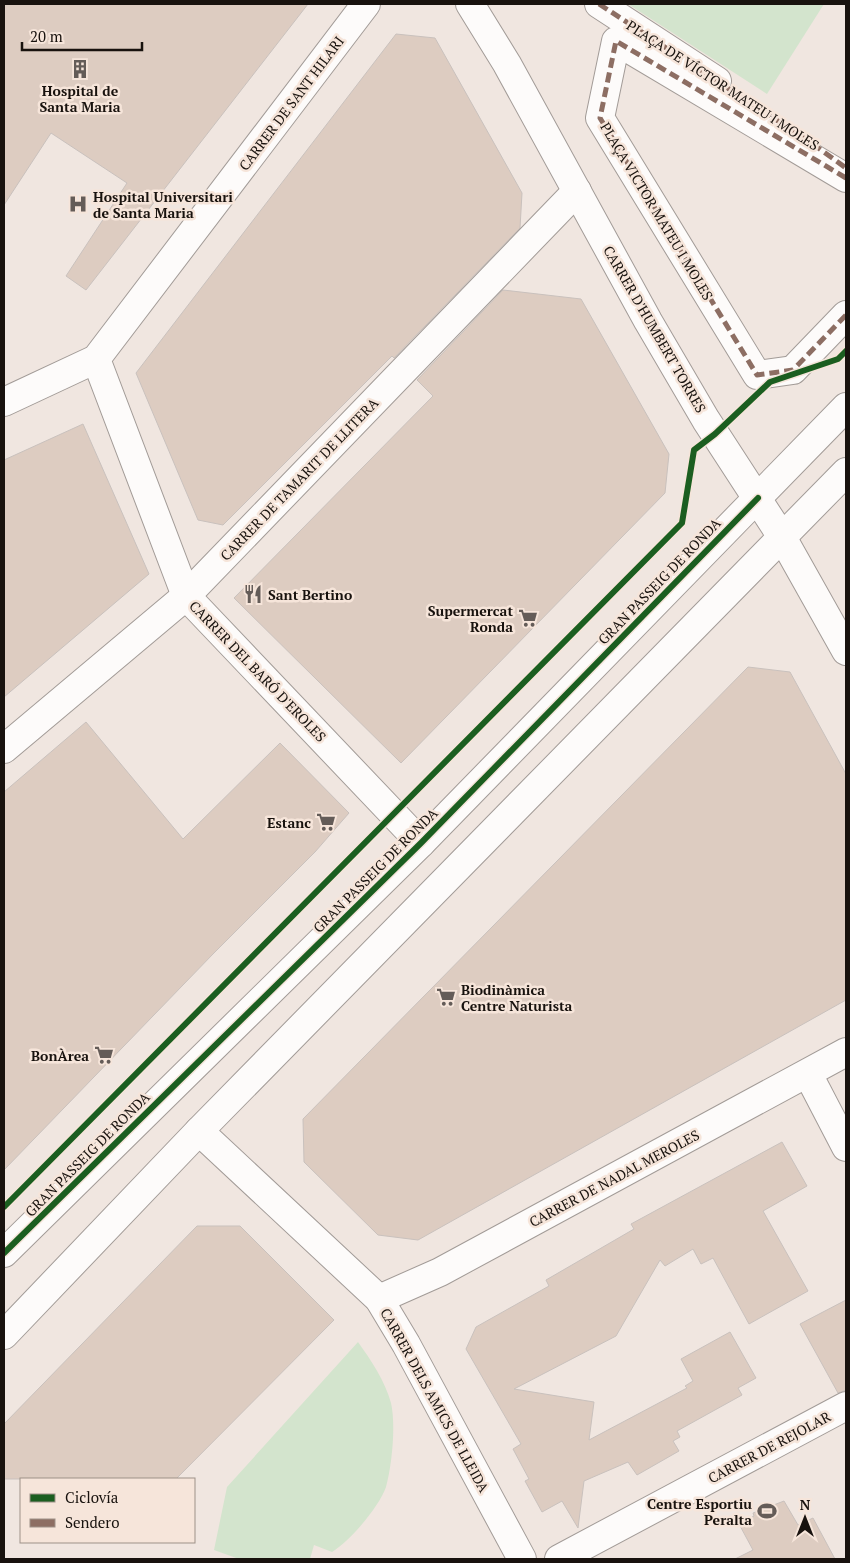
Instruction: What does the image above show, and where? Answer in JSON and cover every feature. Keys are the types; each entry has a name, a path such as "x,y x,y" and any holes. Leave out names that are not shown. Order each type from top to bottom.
{"street":[{"name":"CARRER DE SANT HILARI","path":"4,402 96,359 366,4"},
{"name":"CARRER D'HUMBERT TORRES","path":"470,4 503,57 694,398 782,537 846,651"},
{"name":"PLAÇA DE VÍCTOR MATEU I MOLES","path":"599,4 810,142 846,168"},
{"name":"PLAÇA VICTOR MATEU I MOLES","path":"846,178 616,41 600,118 757,375 793,370 846,315"},
{"name":"CARRER DE TAMARIT DE LLITERA","path":"4,748 186,596 577,190"},
{"name":"CARRER DEL BARÓ D'EROLES","path":"96,359 186,596 421,843"},
{"name":"GRAN PASSEIG DE RONDA","path":"4,1253 421,843 846,407"},
{"path":"4,1335 199,1131 846,472"},
{"name":"CARRER DE NADAL MEROLES","path":"379,1299 440,1272 846,1052"},
{"path":"808,1074 846,1147"},
{"name":"CARRER DELS AMICS DE LLEIDA","path":"199,1131 379,1299 522,1559"},
{"name":"CARRER DE REJOLAR","path":"558,1559 846,1406"}],"green space":[{"path":"628,4 824,4 767,94"},
{"path":"358,1342 373,1363 391,1403 393,1445 390,1468 386,1487 377,1504 363,1523 339,1547 332,1552 314,1545 310,1559 239,1559 214,1550 227,1487"}],"building":[{"name":"Hospital Universitari de Santa Maria","path":"4,4 308,4 86,290 66,276 127,183 51,133 4,205"},
{"path":"396,34 435,38 522,193 520,228 394,358 392,356 223,525 198,520 136,373"},
{"path":"503,290 581,299 669,454 665,493 401,763 234,598 433,396 417,380"},
{"path":"83,424 149,574 4,697 4,460"},
{"path":"748,667 790,672 846,774 846,1000 418,1240 378,1235 304,1162 303,1119"},
{"path":"86,722 183,839 280,743 349,813 315,852 213,954 4,1170 4,792"},
{"path":"782,1142 807,1186 763,1211 808,1291 749,1324 713,1258 701,1264 693,1249 665,1266 660,1260 616,1336 514,1389 594,1402 589,1440 687,1388 685,1386 693,1381 681,1359 730,1332 756,1378 738,1388 742,1395 677,1431 680,1437 673,1441 679,1451 637,1475 628,1462 584,1481 578,1528 562,1501 542,1512 525,1481 529,1479 513,1449 521,1444 466,1349 476,1327 549,1286 546,1280 634,1229 631,1224"},
{"path":"197,1226 240,1226 334,1320 177,1478 4,1479 4,1424"},
{"path":"846,1300 846,1390 838,1393 800,1324"},
{"path":"784,1501 798,1525 813,1518 835,1559 735,1559 753,1550 739,1524 754,1516 753,1513"}],"marked path":[{"path":"599,4 810,142 846,168"},
{"path":"846,178 616,41 600,118 757,375 793,370 846,315"}],"cycle path":[{"path":"4,1207 682,523 694,450 715,434 770,382 838,359 846,351"},
{"path":"4,1253 421,843 758,498"}],"place":[{"name":"Hospital de Santa Maria","path":"80,69"},
{"name":"Hospital Universitari de Santa Maria","path":"78,204"},
{"name":"Sant Bertino","path":"253,594"},
{"name":"Supermercat Ronda","path":"528,618"},
{"name":"Estanc","path":"326,822"},
{"name":"Biodinàmica Centre Naturista","path":"446,997"},
{"name":"BonÀrea","path":"104,1055"},
{"name":"Centre Esportiu Peralta","path":"767,1511"}]}
